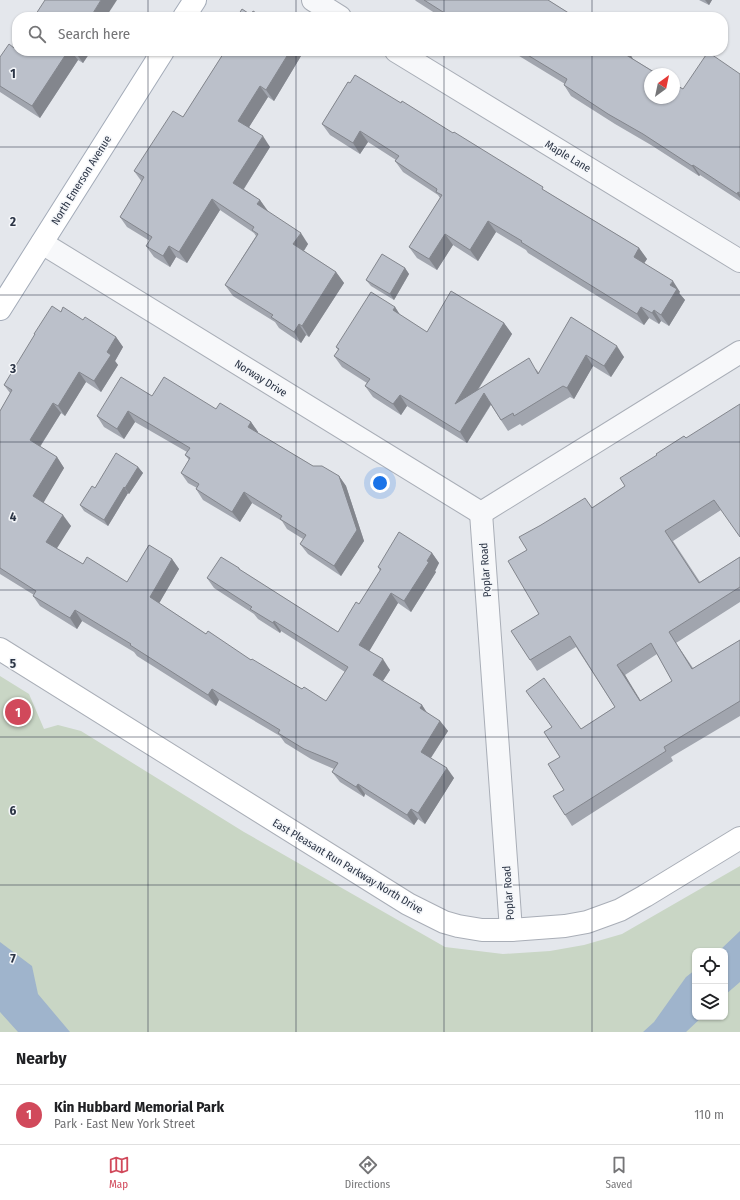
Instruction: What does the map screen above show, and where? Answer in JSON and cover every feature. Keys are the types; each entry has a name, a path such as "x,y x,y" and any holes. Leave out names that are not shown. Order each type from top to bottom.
{"main road":[{"path":"187,12 195,0"},
{"name":"North Emerson Avenue","path":"0,309 160,56"},
{"name":"East Pleasant Run Parkway North Drive","path":"0,649 408,904 444,922 458,926 482,930 510,930 572,925 587,922 620,910 740,838"}],"street":[{"path":"313,0 332,12"},
{"name":"Maple Lane","path":"404,56 740,261"},
{"name":"Norway Drive","path":"42,244 481,513"},
{"path":"481,513 740,352"},
{"name":"Poplar Road","path":"481,513 510,930"}],"green space":[{"path":"0,676 29,694 44,729 58,725 81,731 244,832 445,947 503,954 550,951 584,945 622,934 740,866 740,1032 0,1032"}],"water":[{"path":"740,931 740,982 728,992 728,948 722,948"},
{"path":"0,942 32,966 38,994 70,1032 18,1032 0,1012"},
{"path":"692,972 692,1020 699,1020 686,1032 643,1032 654,1022 686,977"}],"building":[{"path":"45,0 101,0 94,12 37,12"},
{"path":"424,0 548,0 567,12 443,12"},
{"path":"9,44 12,46 12,56 65,56 32,106 0,86 0,57"},
{"path":"222,56 287,56 266,90 260,86 238,121 263,136 233,183 260,200 257,204 301,233 293,244 336,272 302,326 299,324 294,332 271,317 273,315 225,285 258,234 252,230 254,227 212,199 179,252 169,246 163,256 146,246 152,237 120,217 144,177 134,171 173,111 183,117"},
{"path":"529,56 628,56 647,68 644,68 644,104 680,104 680,87 683,89 705,56 714,56 740,74 740,193 738,192 737,194 564,85 567,79"},
{"path":"355,75 401,103 402,101 453,133 454,132 543,187 542,189 639,248 634,257 673,281 670,285 677,289 661,315 654,310 652,313 641,307 637,314 488,221 470,250 445,234 429,259 409,247 442,195 436,192 437,189 395,161 399,156 360,131 353,143 322,124 348,82 350,83"},
{"path":"382,254 405,268 390,294 366,280"},
{"path":"451,291 504,323 455,404 529,358 538,374 571,317 617,346 604,366 586,355 567,388 563,386 514,416 513,413 501,420 484,393 460,432 400,395 393,404 365,386 370,379 334,356 339,349 336,347 371,292 395,307 393,310 427,332"},
{"path":"52,306 61,312 63,307 83,320 85,317 116,337 107,352 111,355 94,381 79,372 58,406 53,403 30,440 57,457 33,496 63,515 46,542 83,564 87,557 127,582 149,545 172,559 150,597 206,634 208,631 251,660 252,659 302,689 304,687 326,701 348,667 274,621 273,623 250,609 252,607 207,578 221,557 338,632 356,602 359,604 381,569 378,567 399,532 432,553 427,561 429,562 404,601 391,593 359,645 383,659 373,675 422,705 420,708 440,721 421,752 447,768 418,813 411,809 407,815 358,784 356,787 332,772 338,763 304,749 278,733 280,730 212,689 208,695 130,645 131,644 75,610 70,618 33,596 36,591 0,568 0,411 12,390 4,385"},
{"path":"121,377 152,396 164,377 216,409 220,403 251,422 248,427 313,466 322,466 339,476 357,530 334,566 300,544 306,535 280,519 282,516 244,492 232,512 196,489 199,484 181,473 190,458 185,455 190,448 128,411 117,429 97,416"},
{"path":"740,404 740,537 714,500 665,531 699,583 740,557 740,587 669,632 692,669 740,640 740,701 664,747 666,751 565,815 553,796 564,790 548,764 560,757 544,732 552,727 526,691 544,678 581,729 615,707 570,636 530,660 511,631 539,614 508,561 527,550 519,537 585,498 592,508 625,486 620,478 684,436 686,438","holes":["651,643 672,681 640,701 617,665"]},
{"path":"116,453 138,467 104,520 80,505 92,486 95,488"}],"place":[{"name":"Kin Hubbard Memorial Park","path":"18,712"}]}
